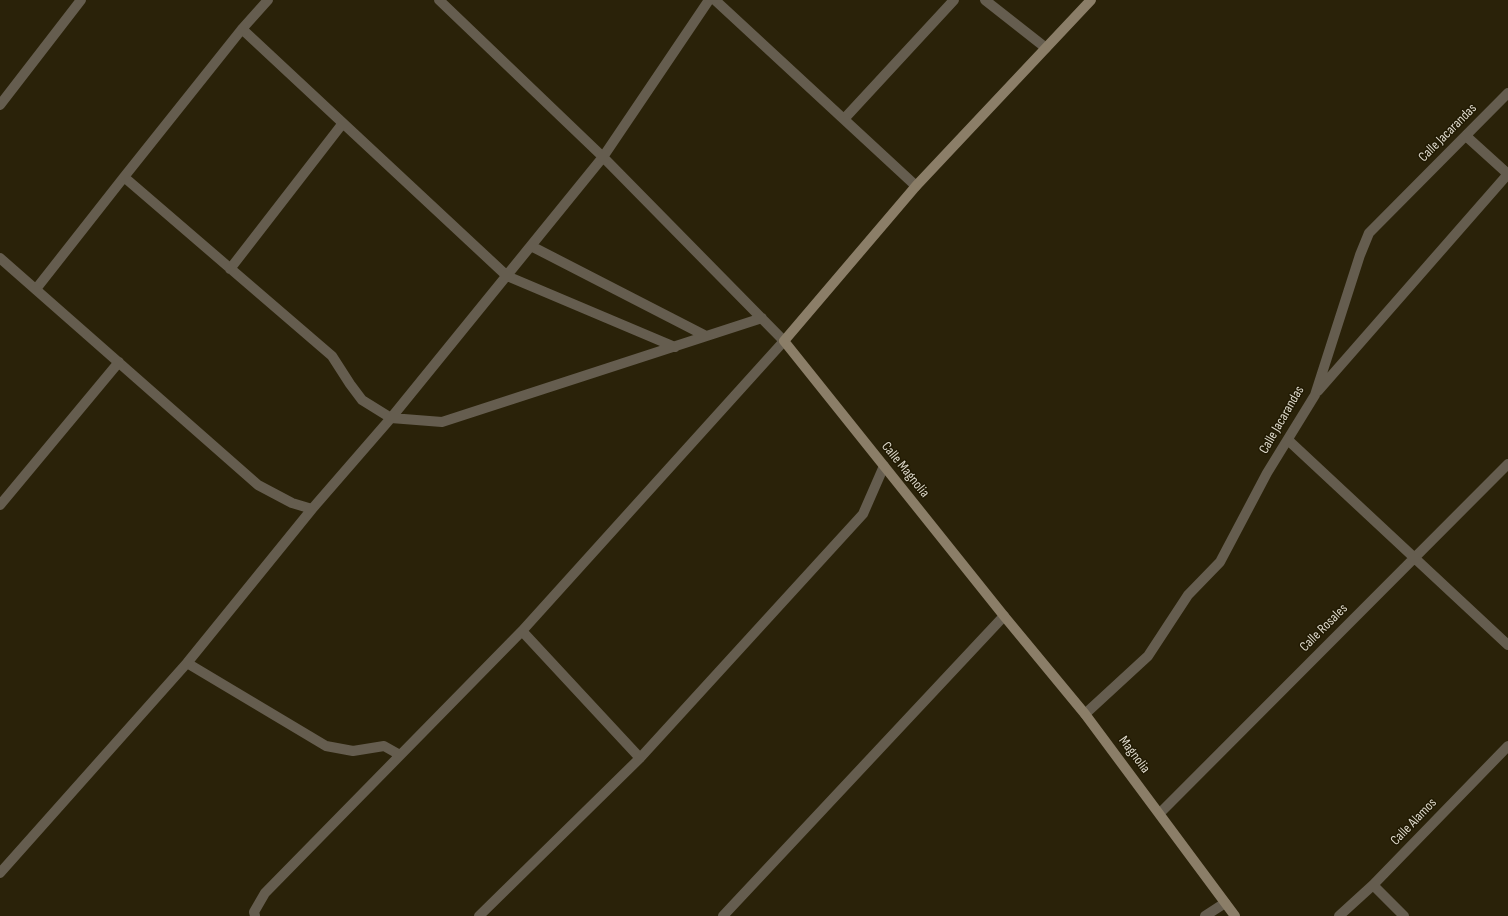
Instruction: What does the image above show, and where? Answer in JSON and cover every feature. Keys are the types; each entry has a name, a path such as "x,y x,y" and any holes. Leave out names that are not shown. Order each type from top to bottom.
{"street":[{"path":"0,105 81,0"},
{"path":"36,289 242,29 268,0"},
{"path":"439,0 603,157 784,341"},
{"path":"0,873 187,663 312,509 391,418 507,276 603,157 708,0"},
{"path":"715,0 916,186"},
{"path":"844,119 954,0"},
{"path":"985,0 1046,48"},
{"path":"255,916 254,912 265,893 522,631 784,341 916,186 1091,0"},
{"path":"242,29 507,276 675,346"},
{"name":"Calle Jacarandas","path":"1085,714 1148,656 1188,595 1220,562 1267,473 1314,395 1360,255 1369,233 1508,93"},
{"path":"230,269 343,123"},
{"path":"1314,395 1508,174 1466,136"},
{"path":"124,177 332,356 362,400 391,418 442,422 762,318"},
{"path":"531,246 706,336"},
{"path":"0,258 258,485 292,503 312,509"},
{"name":"Calle Magnolia","path":"784,341 1004,616"},
{"path":"0,505 119,362"},
{"path":"1288,440 1508,645"},
{"name":"Calle Rosales","path":"1160,813 1508,464"},
{"path":"479,916 640,758 864,514 884,466"},
{"path":"723,916 1004,616"},
{"name":"Magnolia","path":"1004,616 1085,714 1235,916"},
{"path":"522,631 640,758"},
{"path":"187,663 326,746 353,751 384,746 400,756"},
{"name":"Calle Alamos","path":"1339,916 1373,885 1508,746"},
{"path":"1373,885 1404,916"},
{"path":"1205,916 1225,903"}]}
